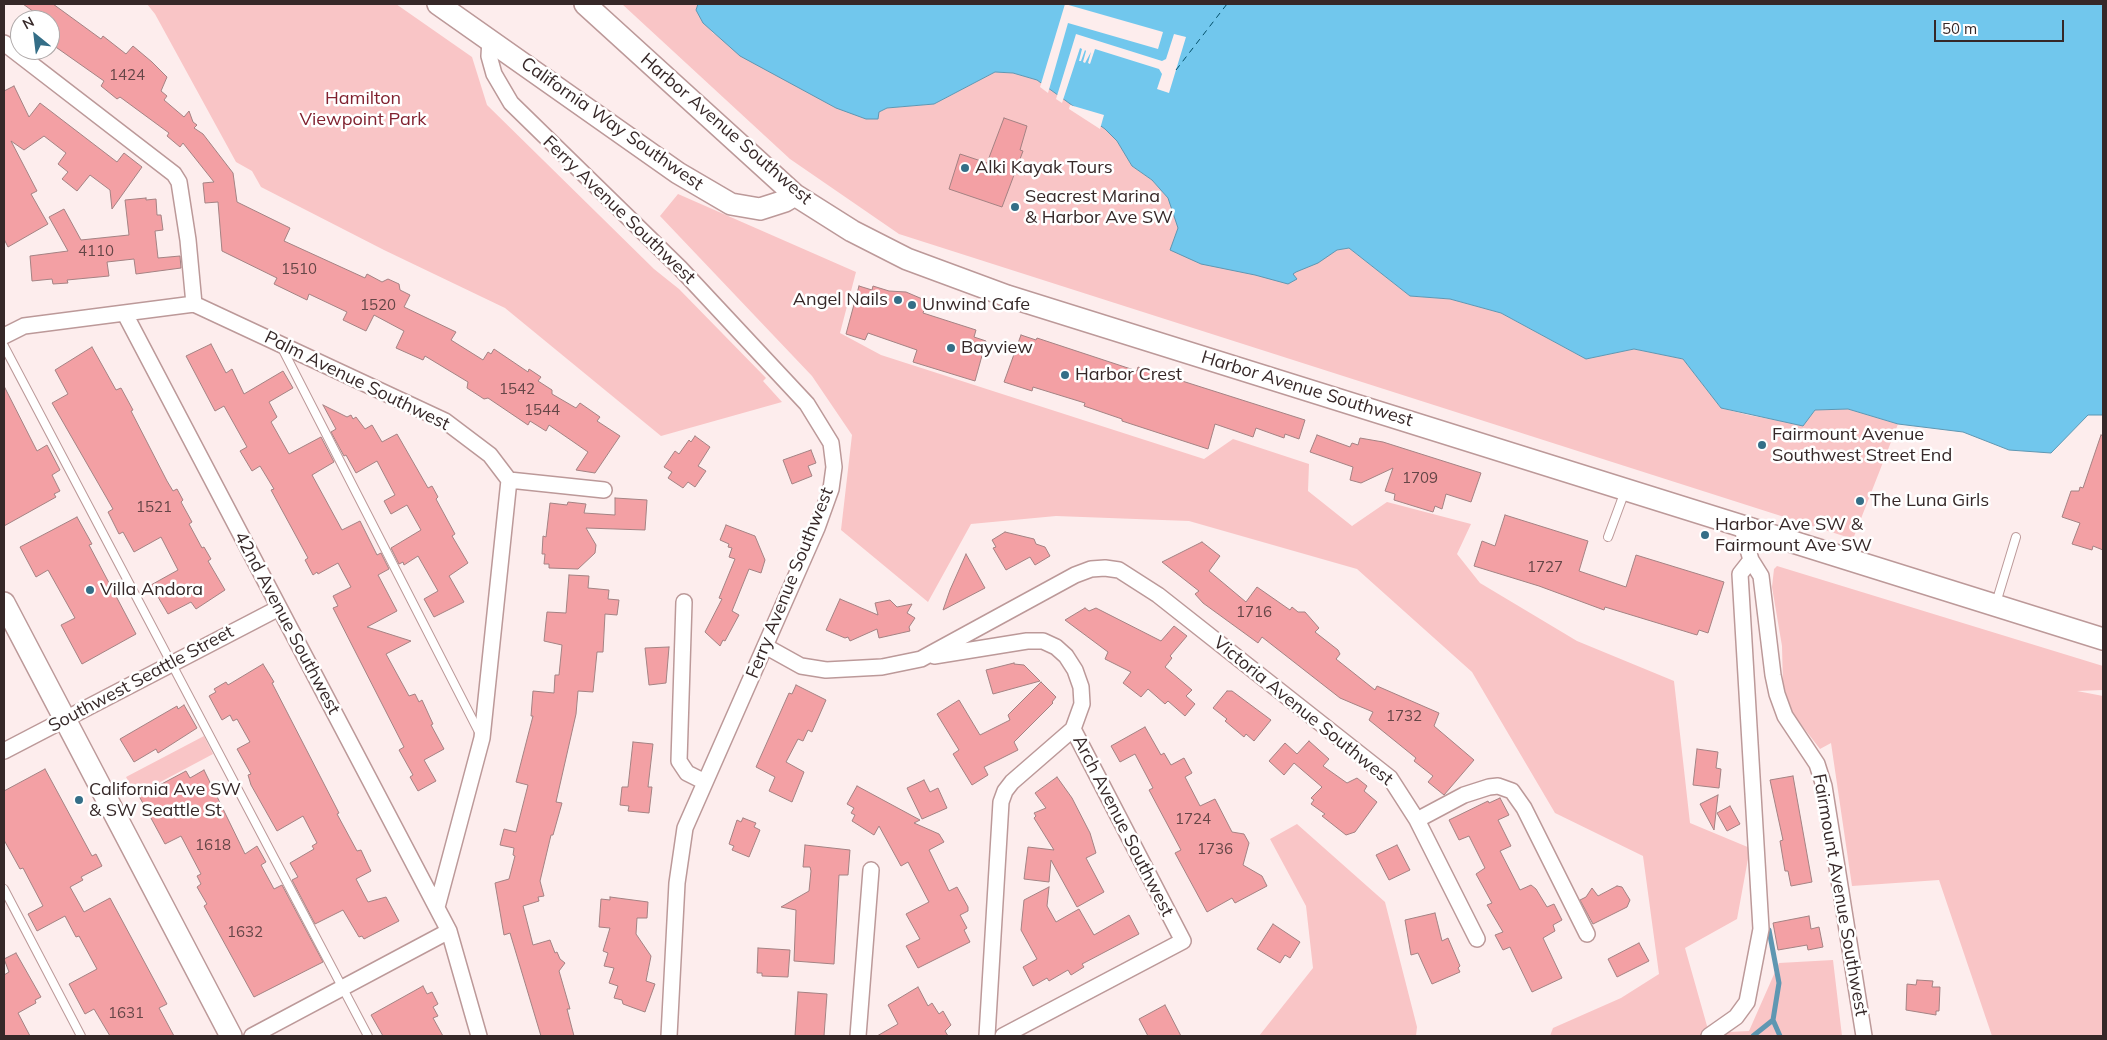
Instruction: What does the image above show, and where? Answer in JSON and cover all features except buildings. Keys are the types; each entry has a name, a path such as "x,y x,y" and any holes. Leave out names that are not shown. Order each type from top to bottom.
{"main road":[{"name":"California Way Southwest","path":"438,4 678,173 731,204 760,209 785,201 795,195"},
{"name":"Harbor Avenue Southwest","path":"585,4 795,195 852,231 907,259 1007,296 2103,639"},
{"path":"4,603 230,1036"}],"street":[{"name":"Ferry Avenue Southwest","path":"490,39 489,56 494,74 511,103 680,268 807,404 831,443 834,467 831,488 817,528 685,828 678,874 669,1036"},
{"path":"4,43 174,174 180,192 194,304 20,327 5,335"},
{"name":"Palm Avenue Southwest","path":"194,304 445,421 490,455 509,480"},
{"name":"42nd Avenue Southwest","path":"125,314 450,931"},
{"path":"437,907 482,738 509,480 604,490"},
{"name":"Fairmount Avenue Southwest","path":"1741,525 1751,560 1761,576 1777,694 1785,716 1817,764 1824,786 1864,1036"},
{"path":"1709,1036 1736,1017 1748,1002 1761,929 1740,574 1751,560"},
{"name":"Victoria Avenue Southwest","path":"921,658 1075,575 1091,569 1119,570 1158,594 1390,778 1417,820 1477,939"},
{"path":"684,602 679,761 688,773 705,782"},
{"name":"Southwest Seattle Street","path":"4,751 279,608"},
{"name":"Arch Avenue Southwest","path":"921,658 1027,641 1043,641 1056,646 1066,656 1075,670 1081,687 1082,704 1073,729 1183,941 1003,1036"},
{"path":"765,646 801,666 826,670 882,667 921,658"},
{"path":"987,1036 1001,802 1005,790 1012,782 1073,729"},
{"path":"1417,820 1464,795 1498,786 1512,791 1520,799 1587,934"},
{"path":"858,1036 870,870"},
{"path":"252,1036 450,931 479,1036"}],"lane":[{"path":"5,335 171,664 368,1036"},
{"path":"280,344 482,738"},
{"path":"1608,537 1626,489"},
{"path":"1996,605 2016,537"},
{"path":"4,890 81,1036"}],"green space":[{"name":"Hamilton Viewpoint Park","path":"147,4 396,4 472,57 487,105 654,269 679,289 766,378 763,381 782,402 661,436 505,308 384,250 261,187 252,171 236,162 155,14"},
{"path":"622,4 698,4 696,10 713,33 836,108 879,112 887,108 934,104 995,72 1013,73 1037,80 1105,129 1118,141 1132,166 1152,180 1168,198 1337,250 1349,248 1410,296 1450,299 1501,313 1586,359 1634,349 1683,359 1721,408 1803,425 1815,410 1848,409 1898,424 1853,539 899,234 790,159"},
{"path":"678,194 856,272 840,333 881,355 1204,459 1233,439 1309,464 1308,491 1352,526 1387,502 1471,524 1457,554 1480,583 1577,641 1674,681 1690,823 1750,848 1737,919 1685,948 1709,1033 1749,1031 1779,963 1833,960 1842,1036 1550,1036 1553,1028 1621,998 1659,974 1643,856 1555,813 1472,672 1357,569 1189,521 1056,516 971,524 928,602 841,530 852,435 812,376 660,216"},
{"path":"1777,566 2103,666 2103,690 2077,691 2103,696 2103,1036 1992,1036 1939,880 1852,886 1831,743 1820,749 1793,714 1783,685 1782,646 1772,587 1774,569"},
{"path":"204,736 213,754 136,795 126,777"},
{"path":"1297,824 1385,902 1417,1027 1416,1036 1259,1036 1313,968 1306,906 1270,839"}],"water":[{"path":"698,4 2103,4 2103,415 2088,415 2051,453 2009,450 1963,432 1898,424 1848,409 1815,410 1803,426 1721,408 1683,359 1634,349 1586,359 1501,313 1450,299 1410,296 1349,248 1337,250 1318,263 1296,272 1293,274 1297,279 1288,284 1201,264 1170,250 1178,228 1168,198 1152,180 1132,166 1117,141 1105,129 1037,80 1013,73 995,72 934,104 887,108 879,112 878,119 866,119 836,108 740,56 703,23 696,10"}],"pier":[{"path":"1065,4 1163,32 1158,49 1068,23 1048,93 1040,87"},
{"path":"1076,34 1162,61 1166,59 1174,34 1186,37 1169,93 1157,89 1162,74 1159,69 1095,49 1090,64 1088,63 1091,52 1085,63 1083,62 1085,50 1081,61 1079,61 1082,49 1080,48 1062,103 1056,99"},
{"path":"1070,105 1104,115 1100,129 1069,109"}],"waterway":[{"path":"1769,930 1779,983 1773,1020 1780,1036"},
{"path":"1753,1036 1773,1020"}],"ferry route":[{"path":"1176,70 1227,4"}],"place":[{"name":"Alki Kayak Tours","path":"965,168"},
{"name":"Seacrest Marina & Harbor Ave SW","path":"1015,207"},
{"name":"Angel Nails","path":"898,300"},
{"name":"Unwind Cafe","path":"912,305"},
{"name":"Bayview","path":"951,348"},
{"name":"Harbor Crest","path":"1065,375"},
{"name":"Fairmount Avenue Southwest Street End","path":"1762,445"},
{"name":"The Luna Girls","path":"1860,501"},
{"name":"Harbor Ave SW & Fairmount Ave SW","path":"1705,535"},
{"name":"Villa Andora","path":"90,590"},
{"name":"California Ave SW & SW Seattle St","path":"79,800"}]}
